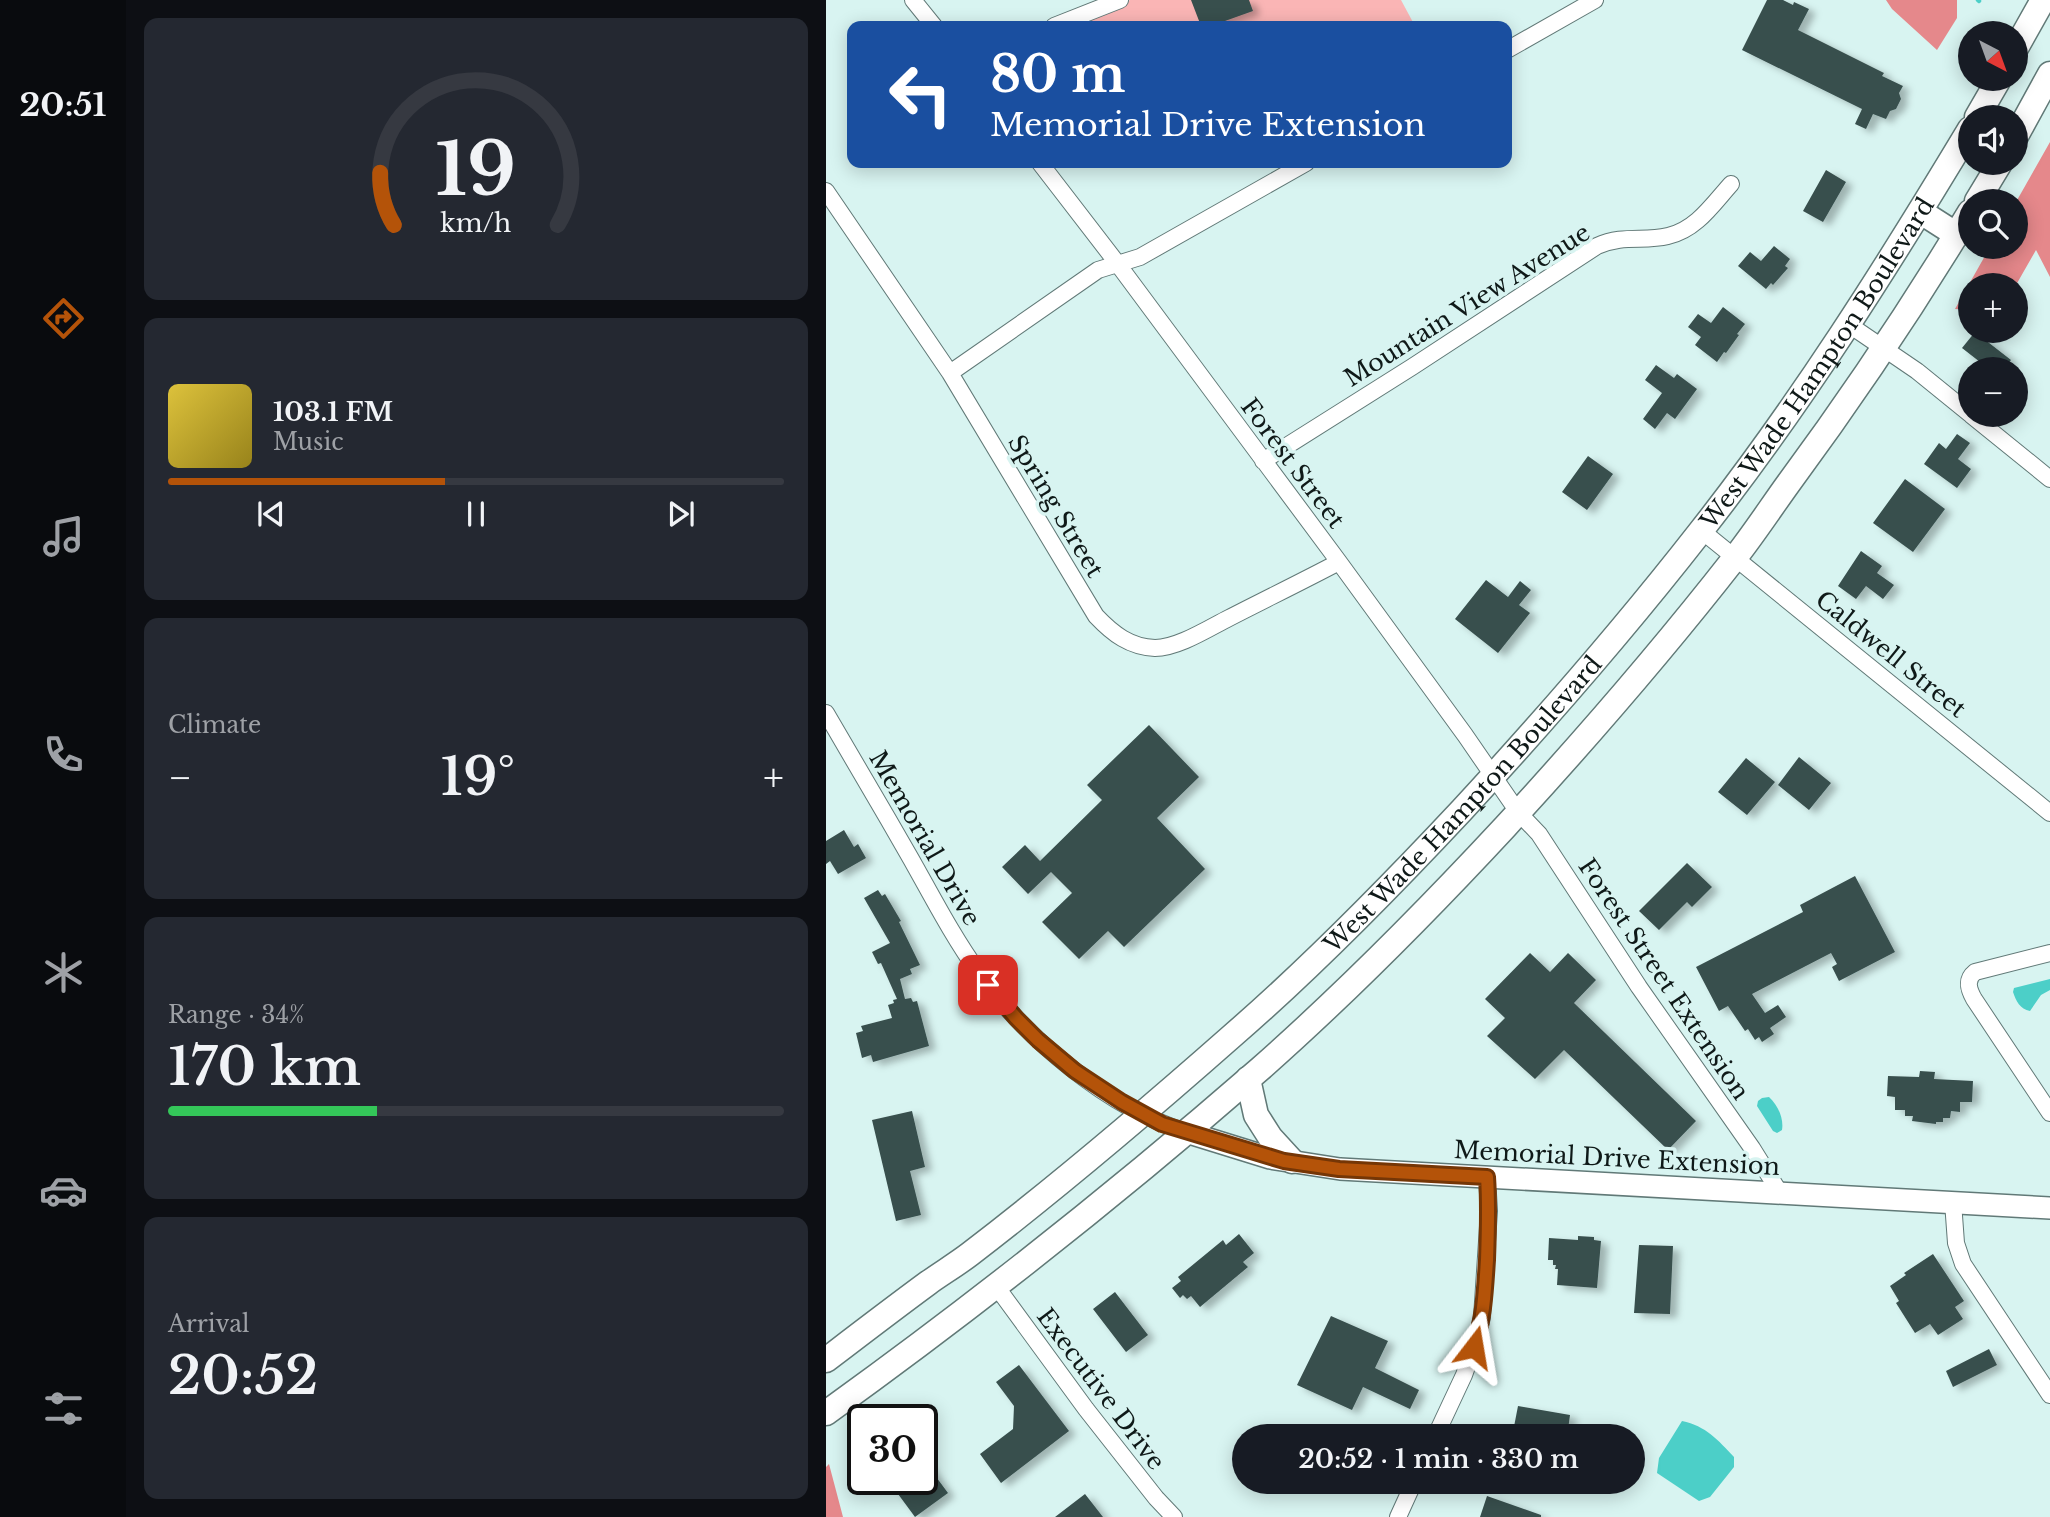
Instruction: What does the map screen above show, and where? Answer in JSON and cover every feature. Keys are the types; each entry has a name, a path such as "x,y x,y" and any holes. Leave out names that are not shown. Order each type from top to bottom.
{"main road":[{"path":"2028,27 2043,0"},
{"path":"2028,114 2050,74"},
{"name":"West Wade Hampton Boulevard","path":"826,1413 1119,1190 1248,1079 1364,972 1446,890 1506,794 1594,663 1702,531 1796,401 1921,212 1958,149"},
{"path":"1921,212 1957,235"},
{"name":"West Wade Hampton Boulevard","path":"826,1360 966,1257 1092,1157 1233,1035 1334,942 1415,860 1506,794 1634,682 1735,557 1809,456 1957,235"},
{"path":"1248,1079 1256,1115 1270,1137 1292,1161"}],"street":[{"path":"914,0 930,21"},
{"path":"1073,0 1083,15"},
{"path":"1067,21 1120,0"},
{"path":"1512,47 1595,0"},
{"name":"Forest Street","path":"1044,168 1339,562 1506,794"},
{"path":"950,373 1098,270 1140,257 1297,168"},
{"name":"Mountain View Avenue","path":"1263,461 1597,246 1618,239 1666,237 1684,231 1699,220 1731,184"},
{"name":"Spring Street","path":"826,191 950,373 1096,616 1124,641 1157,648 1170,645 1339,562"},
{"path":"1848,324 1917,370 1958,404"},
{"path":"1986,427 2050,479"},
{"name":"Caldwell Street","path":"1702,531 2050,813"},
{"name":"Memorial Drive","path":"826,713 961,947 997,997 1038,1040 1075,1071 1162,1124 1186,1132"},
{"name":"Forest Street Extension","path":"1506,794 1539,834 1639,987 1752,1148 1780,1193"},
{"path":"2050,953 1975,972 1970,976 1968,987 2050,1113"},
{"name":"Memorial Drive Extension","path":"1186,1132 1270,1158 1339,1169 2050,1208"},
{"path":"1441,1424 1464,1375 1482,1317 1489,1211 1487,1177"},
{"path":"1952,1202 1956,1243 1964,1264 2050,1395"},
{"name":"Executive Drive","path":"996,1286 1086,1409 1174,1517"},
{"path":"1398,1517 1408,1494"}],"shaded area":[{"path":"1130,0 1401,0 1412,21 1082,21"},
{"path":"1886,0 1957,0 1957,18 1937,50 1892,9"},
{"path":"2050,142 2050,277 2036,250 2023,273 1975,273 1983,259 2028,259 2028,189 2023,189"},
{"path":"829,1464 843,1517 826,1517 826,1467"}],"water":[{"path":"2050,979 2050,990 2041,995 2030,1011 2019,1004 2013,992 2014,988"},
{"path":"1769,1097 1781,1117 1782,1130 1777,1133 1757,1106 1762,1098"},
{"path":"1682,1421 1705,1430 1734,1457 1734,1467 1710,1497 1699,1501 1657,1473 1659,1458"}],"building":[{"path":"1191,0 1249,0 1253,11 1225,21 1199,21"},
{"path":"1767,0 1783,0 1793,5 1794,2 1809,9 1798,30 1884,73 1882,76 1903,86 1896,109 1890,111 1886,119 1873,114 1866,129 1855,124 1862,109 1742,50"},
{"path":"1826,170 1846,182 1823,222 1803,211"},
{"path":"1774,246 1790,259 1785,266 1788,268 1766,289 1738,266 1750,252 1761,261"},
{"path":"1723,307 1745,324 1717,362 1695,345 1701,337 1688,327 1698,314 1711,323"},
{"path":"1966,343 1989,343 2007,357 1974,357 1962,348"},
{"path":"1656,365 1674,378 1677,374 1697,389 1675,419 1667,413 1655,429 1643,419 1662,393 1645,380"},
{"path":"1957,434 1970,443 1958,459 1971,469 1957,488 1924,464 1939,443 1946,449"},
{"path":"1588,456 1613,474 1587,510 1562,492"},
{"path":"1905,479 1945,509 1913,552 1873,523"},
{"path":"1861,551 1882,566 1877,573 1894,585 1883,599 1866,586 1856,599 1838,586"},
{"path":"1486,580 1508,597 1520,581 1531,590 1519,605 1530,613 1498,653 1455,619"},
{"path":"1149,725 1199,777 1157,818 1205,869 1124,947 1108,931 1079,959 1042,922 1072,893 1051,872 1028,894 1002,867 1025,845 1040,861 1102,800 1087,785"},
{"path":"1799,757 1831,783 1809,810 1778,785"},
{"path":"1746,758 1775,782 1747,815 1718,792"},
{"path":"844,830 854,847 858,844 866,858 838,874 830,861 826,864 826,841"},
{"path":"1687,863 1712,887 1692,907 1687,902 1659,930 1639,911"},
{"path":"1855,876 1895,952 1839,981 1832,967 1837,964 1831,953 1752,994 1765,1013 1778,1005 1786,1017 1770,1028 1774,1034 1762,1042 1759,1037 1755,1040 1748,1029 1745,1031 1728,1006 1719,1011 1696,967 1803,912 1800,905"},
{"path":"878,890 882,896 885,894 901,921 899,922 920,965 910,969 912,974 900,979 905,999 917,1001 929,1046 873,1062 871,1055 862,1058 856,1033 863,1031 861,1026 892,1018 888,1005 897,999 881,963 878,964 872,952 890,943 864,898"},
{"path":"1530,953 1550,972 1568,953 1596,980 1574,1003 1696,1121 1668,1150 1564,1050 1535,1079 1487,1036 1505,1018 1485,999"},
{"path":"1920,1071 1935,1072 1934,1079 1973,1081 1972,1102 1960,1102 1960,1112 1951,1111 1950,1118 1943,1118 1943,1122 1936,1124 1912,1121 1913,1116 1905,1116 1905,1110 1895,1110 1895,1097 1887,1096 1888,1076 1919,1077"},
{"path":"912,1111 925,1167 910,1171 921,1215 896,1221 872,1120"},
{"path":"1239,1234 1254,1253 1243,1262 1248,1267 1200,1307 1191,1296 1187,1299 1183,1295 1180,1298 1172,1288 1181,1281 1178,1277 1223,1240 1226,1245"},
{"path":"1578,1236 1594,1237 1594,1240 1601,1241 1597,1288 1557,1285 1558,1269 1555,1269 1553,1260 1548,1260 1549,1238 1578,1240"},
{"path":"1639,1245 1673,1246 1670,1314 1634,1313"},
{"path":"1933,1254 1964,1301 1955,1307 1963,1319 1938,1335 1930,1324 1915,1333 1896,1303 1899,1301 1890,1286"},
{"path":"1115,1292 1148,1335 1126,1352 1093,1309"},
{"path":"1331,1316 1388,1341 1375,1368 1419,1390 1410,1409 1363,1387 1352,1410 1297,1385"},
{"path":"1989,1349 1997,1365 1953,1387 1946,1371"},
{"path":"1019,1365 1069,1431 1001,1483 980,1454 1013,1429 1014,1406 996,1382"},
{"path":"1518,1406 1570,1415 1569,1424 1515,1424"},
{"path":"938,1480 948,1493 915,1517 899,1495 938,1495"},
{"path":"1085,1494 1103,1517 1055,1517"},
{"path":"1487,1496 1541,1515 1541,1517 1480,1517"}],"route":[{"path":"988,985 1038,1040 1075,1071 1162,1124 1284,1161 1339,1169 1487,1177 1489,1211 1485,1291 1474,1347"}]}
